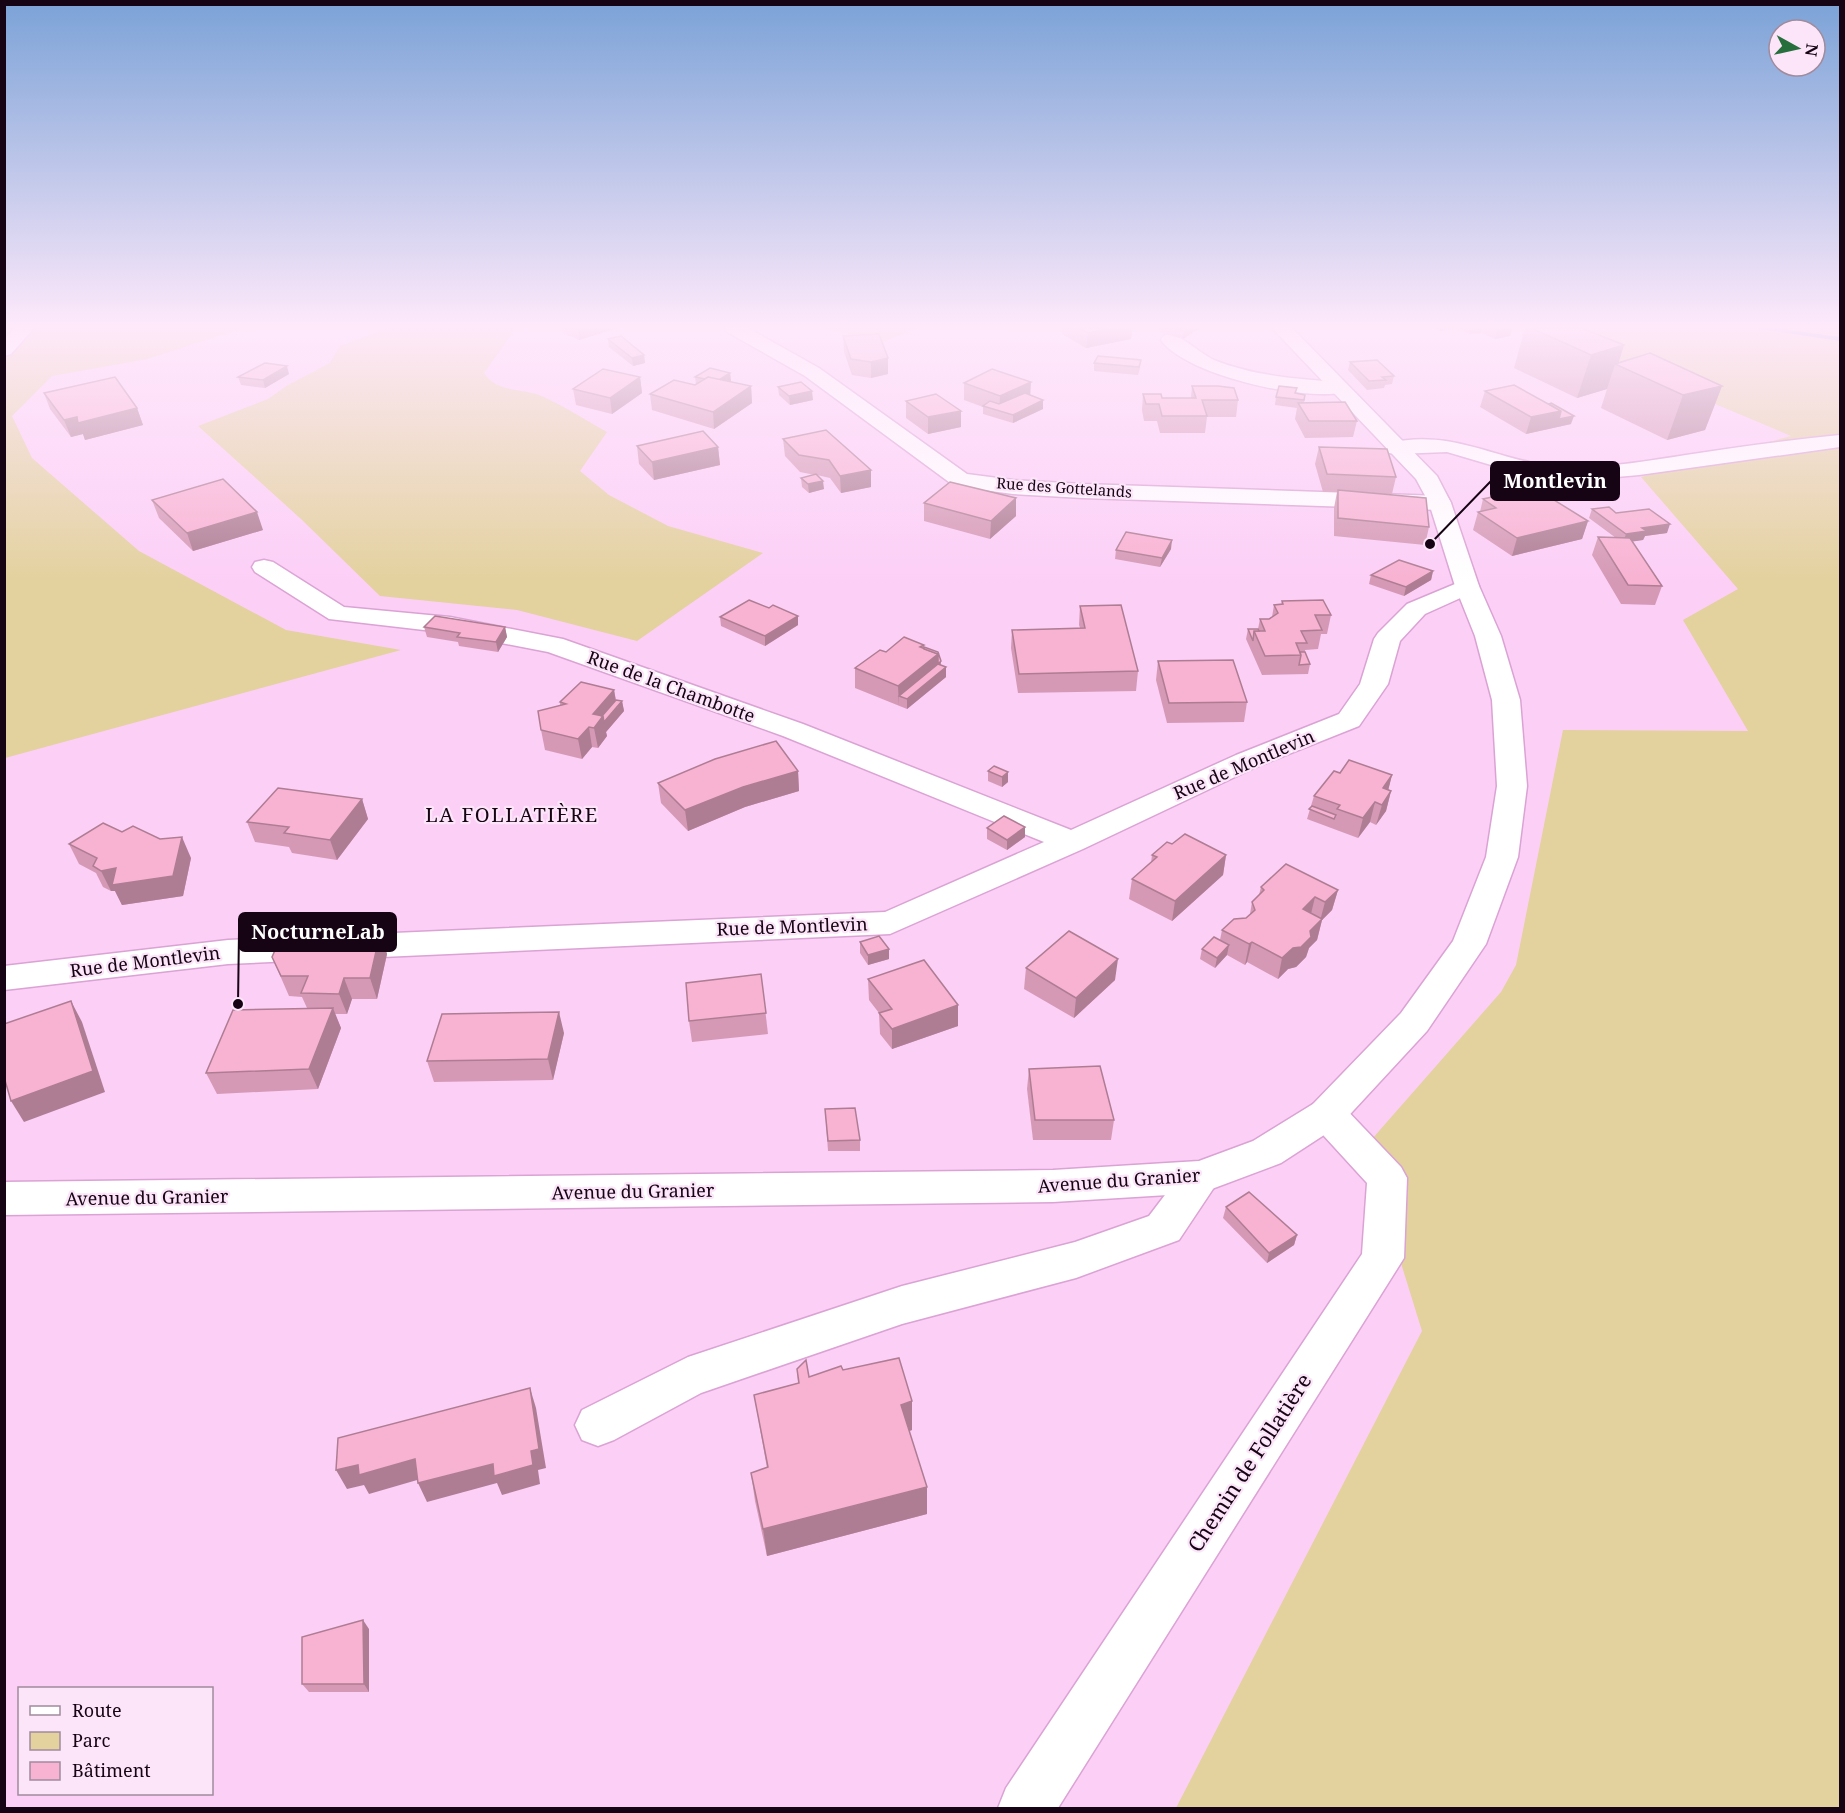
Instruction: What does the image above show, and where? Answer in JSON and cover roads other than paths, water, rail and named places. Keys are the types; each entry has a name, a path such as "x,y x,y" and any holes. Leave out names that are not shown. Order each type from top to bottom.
{"street":[{"name":"Rue des Gottelands","path":"868,413 961,480 1012,487 1083,491 1440,503"},
{"name":"Avenue du Granier","path":"4,1199 1053,1186 1201,1178 1267,1152 1328,1114 1414,1022 1470,944 1502,857 1512,786 1506,700 1488,636 1467,586 1440,503 1426,476 1362,413"},
{"path":"1397,448 1444,446 1491,457 1531,471 1570,474 1790,445 1840,441"},
{"name":"Rue de la Chambotte","path":"264,567 338,614 450,625 554,645 793,730 1072,842"},
{"name":"Rue de Montlevin","path":"4,978 228,952 890,923 1246,761 1349,720 1374,684 1387,639 1416,609 1467,586"},
{"name":"Chemin de Follatière","path":"1026,1809 1383,1258 1387,1178 1328,1114"},
{"path":"598,1425 688,1377 902,1305 1077,1260 1164,1228 1201,1178"}],"place":[{"name":"Montlevin","path":"1430,544"},
{"name":"NocturneLab","path":"238,1004"}],"district":[{"name":"LA FOLLATIÈRE","path":"512,815"}]}
